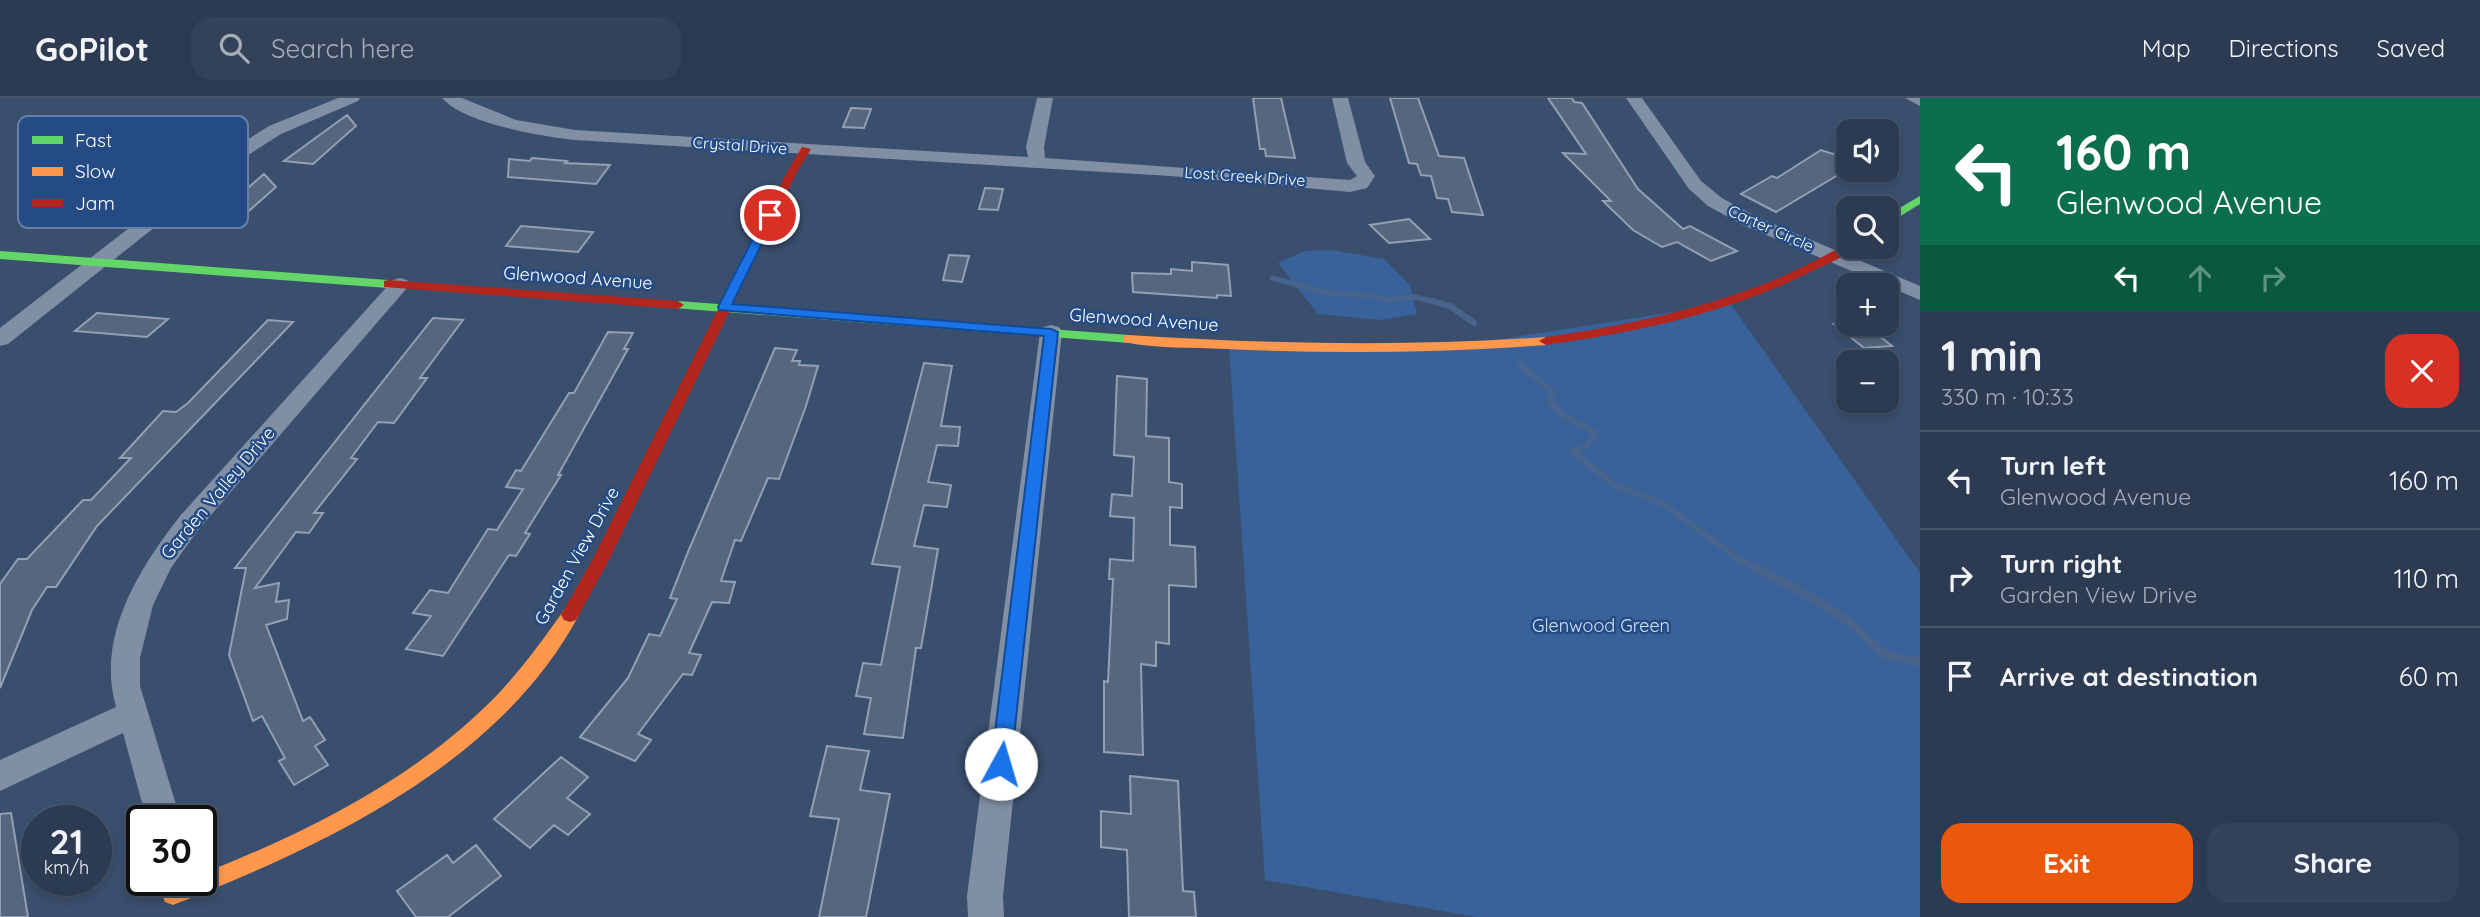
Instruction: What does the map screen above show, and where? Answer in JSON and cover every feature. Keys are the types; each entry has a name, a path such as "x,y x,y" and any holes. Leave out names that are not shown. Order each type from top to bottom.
{"street":[{"path":"248,147 308,114 352,98"},
{"name":"Crystal Drive","path":"450,98 496,120 550,132 1037,162"},
{"path":"1037,162 1035,147 1045,98"},
{"name":"Lost Creek Drive","path":"1037,162 1350,186 1361,184 1366,176 1356,163 1340,98"},
{"name":"Carter Circle","path":"1633,98 1703,193 1728,210 1836,250"},
{"path":"1913,98 1920,101"},
{"name":"Garden View Drive","path":"173,898 237,873 337,825 431,764 471,731 510,693 544,654 572,612 602,558 724,307 806,149"},
{"path":"1899,213 1920,199"},
{"path":"0,339 142,228"},
{"name":"Glenwood Avenue","path":"0,255 1329,351 1433,350 1521,344 1625,329 1720,306 1792,279 1836,255"},
{"name":"Carter Circle","path":"1855,259 1920,294"},
{"name":"Garden Valley Drive","path":"159,805 125,686 125,658 139,605 159,563 189,523 400,284"},
{"path":"986,917 985,896 1051,332"},
{"path":"0,776 132,714"}],"green space":[{"path":"1331,250 1384,259 1410,285 1417,314 1379,320 1318,314 1278,263 1304,251"},
{"name":"Glenwood Green","path":"1730,303 1920,573 1920,917 1477,917 1265,880 1229,346 1433,350"}],"building":[{"path":"1253,98 1281,98 1295,158 1266,156 1265,149 1260,149"},
{"path":"1390,98 1418,98 1439,156 1464,158 1483,215 1452,212 1448,199 1437,198 1431,176 1421,175 1417,164 1409,163"},
{"path":"1548,98 1572,98 1574,102 1582,103 1638,189 1683,229 1690,226 1737,251 1711,261 1677,242 1662,247 1633,230 1603,201 1611,201 1563,153 1586,154"},
{"path":"851,108 871,109 864,128 843,127"},
{"path":"347,115 356,126 313,164 284,161"},
{"path":"1821,150 1833,154 1836,152 1836,176 1776,212 1741,194 1772,176 1777,178"},
{"path":"532,158 610,165 596,184 508,177 509,159 530,161"},
{"path":"264,174 276,187 248,212 248,188"},
{"path":"985,188 1003,189 998,210 979,209"},
{"path":"1409,219 1430,239 1389,243 1370,225"},
{"path":"521,226 593,232 578,252 506,246"},
{"path":"949,255 969,256 962,282 943,280"},
{"path":"1192,262 1228,265 1231,296 1217,295 1217,298 1133,292 1132,273 1171,274 1171,269 1192,271"},
{"path":"97,313 168,319 147,337 75,331"},
{"path":"433,318 463,320 420,378 427,378 394,423 378,422 351,458 357,459 314,513 323,513 309,533 296,532 255,588 279,583 276,602 289,600 287,619 266,625 303,721 310,717 325,740 315,746 328,765 294,785 279,761 285,758 262,716 253,721 229,655 246,568 235,568"},
{"path":"268,320 293,322 97,526 56,587 47,587 32,610 0,688 0,584 18,559 27,559 83,500 91,500 131,458 120,458 163,411 176,412 188,403"},
{"path":"608,332 633,333 624,349 628,349 558,475 561,475 525,533 530,534 516,556 509,555 443,656 406,649 431,616 413,613 430,590 448,593 488,529 497,530 523,489 506,487 516,470 521,471 569,393 574,393"},
{"path":"1849,336 1879,336 1892,346 1864,348"},
{"path":"775,348 797,350 792,361 800,361 799,365 818,366 806,406 779,479 768,478 741,541 735,540 721,581 735,582 729,603 712,602 689,653 701,655 692,675 683,674 638,734 651,740 635,761 580,737 628,678 649,634 660,636 677,599 670,598 688,552"},
{"path":"924,363 952,366 941,426 960,427 958,446 937,445 928,482 951,485 947,507 924,505 914,546 938,549 921,648 916,648 903,738 864,734 871,698 856,696 863,663 881,665 900,567 872,564"},
{"path":"1117,376 1147,379 1146,436 1169,438 1169,482 1182,484 1182,508 1170,507 1170,545 1195,547 1196,587 1169,585 1169,644 1156,642 1156,666 1141,664 1143,755 1104,752 1104,681 1108,682 1113,579 1109,579 1110,559 1133,561 1134,518 1110,516 1112,494 1132,496 1134,457 1114,455"},
{"path":"827,746 869,751 860,790 890,794 866,917 819,917 839,819 810,816"},
{"path":"561,757 588,777 567,798 590,814 568,835 554,825 530,848 494,819"},
{"path":"1130,776 1178,781 1183,891 1194,892 1196,917 1129,917 1127,850 1101,847 1101,811 1131,814"},
{"path":"11,813 21,874 21,896 25,896 28,917 0,917 0,814"},
{"path":"476,845 501,876 448,917 416,917 397,891 447,855 453,863"}],"waterway":[{"path":"1272,278 1328,293 1374,296 1388,300 1414,297 1435,302"},
{"path":"1435,302 1440,303"},
{"path":"1435,302 1450,306 1474,323"},
{"path":"1519,364 1553,392 1550,401 1561,414 1595,433 1587,446 1572,452 1615,485 1662,503 1738,559 1757,569"},
{"path":"1754,567 1812,598 1849,622 1885,655 1920,662"}],"traffic: fast":[{"path":"1899,213 1920,199"},
{"path":"0,255 388,284"},
{"path":"678,305 1129,339"}],"traffic: slow":[{"path":"1129,339 1338,348 1442,347 1546,341"},
{"path":"217,878 287,848 342,820 396,788 446,752 493,712 534,666 570,615"}],"traffic: jam":[{"path":"570,615 602,558 792,172 806,149"},
{"path":"1546,341 1634,326 1721,304 1786,279 1836,254"},
{"path":"388,284 678,305"}],"route":[{"path":"770,215 724,307 1051,332 1001,764"}]}
